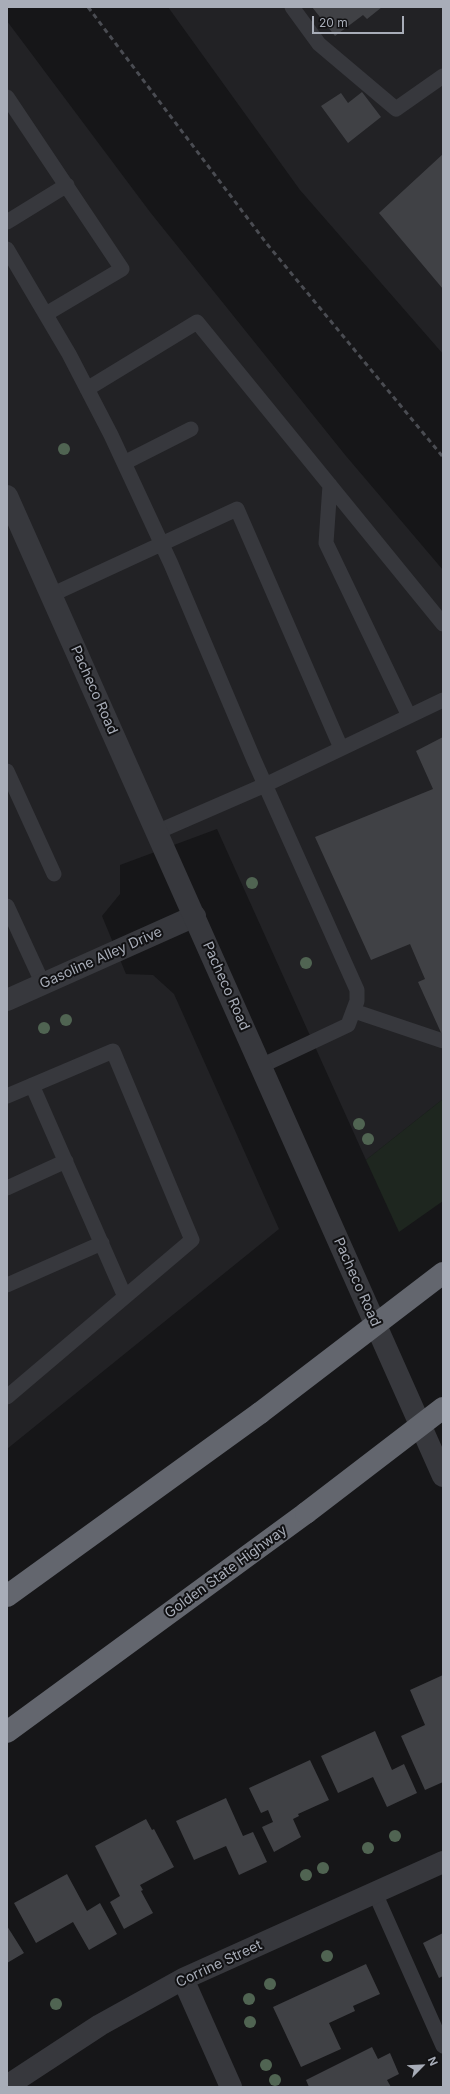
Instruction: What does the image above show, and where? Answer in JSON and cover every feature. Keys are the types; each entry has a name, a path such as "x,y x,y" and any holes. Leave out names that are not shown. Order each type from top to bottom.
{"highway":[{"path":"7,1596 260,1413 443,1272"},
{"name":"Golden State Highway","path":"7,1732 306,1513 443,1408"}],"street":[{"name":"Pacheco Road","path":"7,496 443,1476"},
{"name":"Gasoline Alley Drive","path":"7,1000 195,916"},
{"name":"Corrine Street","path":"7,2086 100,2025 183,1979 443,1862"},
{"path":"183,1979 231,2087"}],"lane":[{"path":"292,7 319,44 396,110 443,76"},
{"path":"7,97 68,185 122,269 46,314"},
{"path":"7,222 68,185"},
{"path":"7,249 46,314 87,389 124,464 162,545 265,785 357,990 357,1001 348,1025 261,1066"},
{"path":"87,389 197,322 443,624"},
{"path":"124,464 192,430"},
{"path":"330,486 326,543 409,716"},
{"path":"51,595 237,510 341,748"},
{"path":"157,832 265,785 443,700"},
{"path":"7,771 54,874"},
{"path":"7,906 43,984"},
{"path":"354,1011 443,1041"},
{"path":"7,1096 112,1050 192,1240 7,1397"},
{"path":"32,1085 125,1296"},
{"path":"7,1188 66,1161"},
{"path":"7,1285 102,1243"},
{"path":"375,1893 443,2046"}],"shaded area":[{"path":"168,7 443,7 443,354 300,190"},
{"path":"7,21 150,212 346,456 443,570 443,1099 366,1160 217,829 120,865 120,894 102,916 126,974 153,975 174,994 279,1229 7,1449"},
{"path":"443,1099 443,1201 399,1232 366,1160"}],"building":[{"path":"312,7 382,7 367,19 363,15 335,36"},
{"path":"362,92 381,117 348,143 321,106 341,93 348,103"},
{"path":"443,154 443,289 379,213"},
{"path":"443,737 443,1037 418,982 425,979 410,944 371,960 315,837 433,789 416,751"},
{"path":"443,1675 443,1782 425,1790 401,1736 425,1725 410,1690"},
{"path":"375,1731 392,1770 404,1764 417,1793 387,1807 373,1777 338,1793 321,1756"},
{"path":"310,1760 329,1800 298,1814 299,1816 293,1819 301,1837 274,1852 262,1827 273,1822 268,1810 261,1813 249,1788"},
{"path":"226,1798 243,1836 253,1832 267,1862 239,1875 226,1846 194,1860 176,1821"},
{"path":"146,1819 152,1830 154,1829 174,1867 140,1885 143,1890 141,1891 153,1913 124,1929 110,1902 120,1896 95,1846"},
{"path":"67,1874 87,1911 100,1903 117,1934 89,1950 73,1922 36,1943 14,1903"},
{"path":"7,1926 24,1953 7,1963"},
{"path":"443,1933 443,1976 439,1978 423,1943"},
{"path":"366,1964 380,1994 353,2006 355,2011 329,2023 341,2049 301,2067 273,2007"},
{"path":"372,2047 378,2059 390,2053 399,2074 387,2080 391,2087 309,2087 306,2080"}],"railway":[{"path":"88,7 267,244 443,457"}]}
